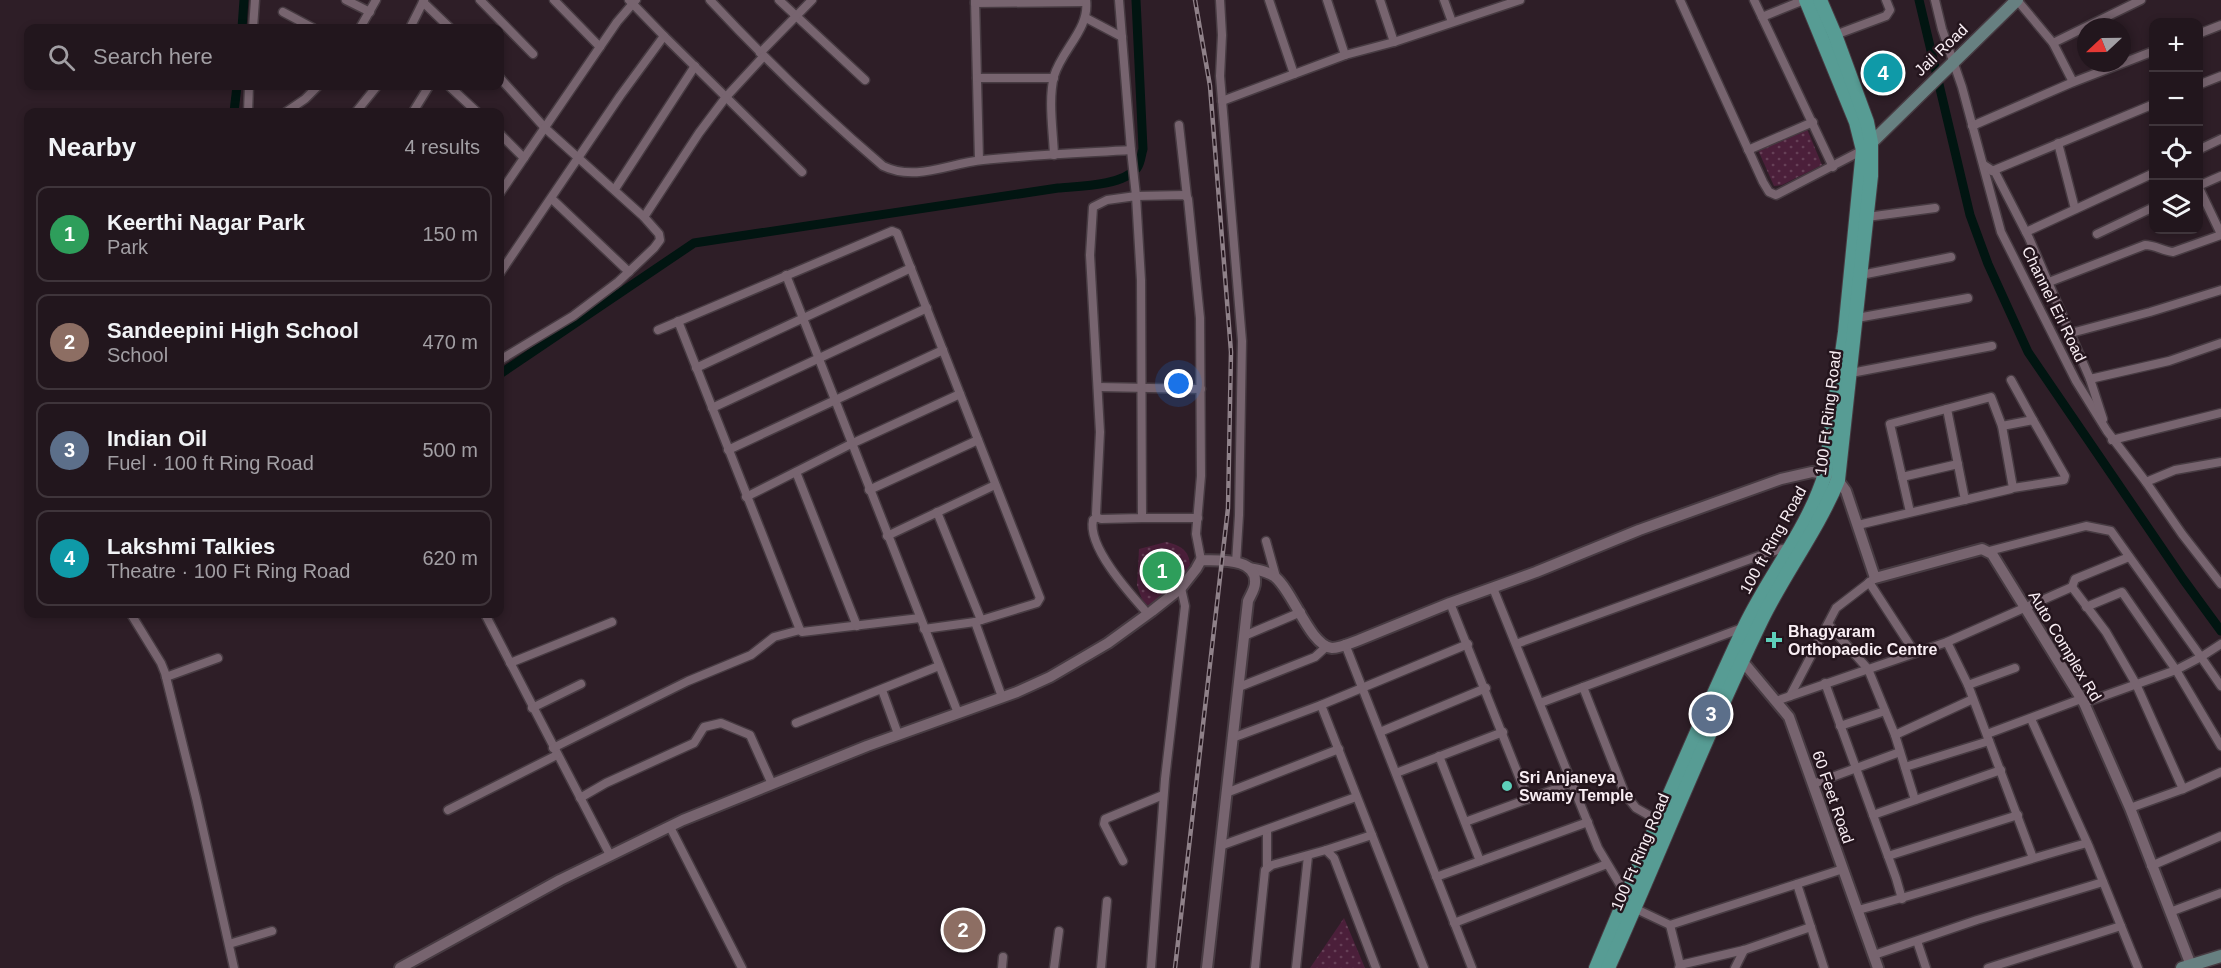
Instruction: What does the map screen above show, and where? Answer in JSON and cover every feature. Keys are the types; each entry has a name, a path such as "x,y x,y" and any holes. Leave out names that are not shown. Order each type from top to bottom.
{"main road":[{"name":"100 ft Ring Road","path":"1596,968 1659,821 1739,656 1745,627 1767,583 1804,524 1818,495 1832,477 1845,332 1867,146 1805,0"},
{"name":"100 Ft Ring Road","path":"1608,968 1739,656 1829,501 1851,373 1871,176 1867,122 1820,0"},
{"name":"Jail Road","path":"1867,146 2017,0"},
{"path":"2188,967 2221,956"}],"street":[{"path":"253,24 255,0"},
{"path":"346,0 370,12"},
{"path":"362,24 376,0"},
{"path":"480,0 504,24"},
{"path":"554,0 600,47"},
{"path":"710,0 762,55 890,170 920,173 979,160 1131,150"},
{"path":"779,0 865,80"},
{"path":"644,218 699,133 726,97 812,0"},
{"path":"1119,0 1141,280 1142,518"},
{"path":"1220,0 1222,35 1220,76 1242,341 1236,563"},
{"path":"1269,0 1294,74"},
{"path":"1327,0 1345,55"},
{"path":"1380,0 1394,42"},
{"path":"1444,0 1452,22"},
{"path":"1222,101 1345,55 1394,42 1504,3 1520,0"},
{"path":"1680,0 1762,182 1769,192 1776,195 1833,167 1867,146"},
{"path":"1754,0 1833,167"},
{"path":"1762,17 1805,0"},
{"path":"1835,35 1886,15 1890,10 1886,0"},
{"name":"Channel Eri Road","path":"1935,0 1949,66 1972,126 2001,232 2076,381 2112,440 2221,584"},
{"path":"2017,0 2053,43 2073,82"},
{"path":"2053,43 2141,0"},
{"path":"412,24 423,1 446,24"},
{"path":"504,187 633,1 664,36 802,172"},
{"path":"979,160 975,1 1086,1 1086,18 1058,65 1054,78 1052,96 1054,155"},
{"path":"283,12 306,24"},
{"path":"1086,18 1122,37"},
{"path":"504,24 533,54"},
{"path":"2203,32 2221,25"},
{"path":"504,267 552,199 578,157 664,36"},
{"path":"1972,126 2073,82 2149,53"},
{"path":"615,189 694,66"},
{"path":"2203,83 2221,76"},
{"path":"977,78 1054,78"},
{"path":"504,83 544,128 615,189 644,218 659,234 660,240 630,272 573,316 504,358"},
{"path":"248,108 249,90"},
{"path":"292,108 314,90"},
{"path":"359,108 374,90"},
{"path":"416,108 427,90"},
{"path":"453,90 473,108"},
{"path":"1992,171 2149,106"},
{"path":"1748,150 1813,122"},
{"path":"400,968 495,915 670,826 898,734 1002,697 1050,677 1080,660 1148,614 1181,588 1201,560 1196,534 1200,476 1201,389 1200,318 1179,124"},
{"path":"504,138 524,158"},
{"path":"2203,148 2221,139"},
{"path":"2058,143 2075,209"},
{"path":"1984,165 1992,171 2026,232 2071,333 2107,431"},
{"path":"2026,232 2149,174"},
{"path":"2203,184 2221,176"},
{"path":"2049,282 2145,245 2173,252 2221,235 2203,195"},
{"path":"1148,614 1127,590 1103,556 1092,531 1093,520 1096,517 1100,432 1090,255 1094,207 1107,200 1136,196 1187,196"},
{"path":"552,199 630,272"},
{"path":"1867,218 1935,208"},
{"path":"2097,234 2149,209"},
{"path":"658,330 892,231 897,233 1040,598 1040,601 978,621 924,629"},
{"path":"1861,275 1951,257"},
{"path":"696,368 911,268"},
{"path":"786,275 957,713"},
{"path":"2071,333 2221,290"},
{"path":"1857,318 1968,298"},
{"path":"712,408 927,308"},
{"path":"678,321 800,630"},
{"path":"2090,380 2169,361 2221,343"},
{"path":"1851,373 1992,346"},
{"path":"729,450 943,350"},
{"path":"1858,525 2065,478 2012,380"},
{"path":"1098,387 1201,389"},
{"path":"746,497 851,444 960,394"},
{"path":"1910,512 1890,424 1991,397 2002,426 2013,488"},
{"path":"1947,409 1965,500"},
{"path":"2112,440 2221,413"},
{"path":"2002,426 2033,420"},
{"path":"869,490 978,440"},
{"path":"2146,482 2175,470 2221,462"},
{"path":"1902,477 1958,464"},
{"path":"796,472 858,626"},
{"path":"1266,541 1276,577 1289,592 1314,636 1332,648 1359,640 1704,505 1781,479 1812,472 1832,477 1846,491 1858,525 1872,580 1915,652"},
{"path":"887,536 995,485"},
{"path":"938,512 978,621 1002,697"},
{"path":"1096,517 1197,518"},
{"path":"1790,696 1836,608 1872,580 1955,554 1982,549 1989,550 2086,526 2111,531 2221,686"},
{"path":"1516,644 1767,553 1790,547"},
{"name":"Auto Complex Rd","path":"1989,550 2083,701 2130,808 2170,912 2188,967"},
{"path":"1776,701 1947,642 2026,609 2072,587 2075,579 2128,557"},
{"path":"1201,560 1244,563 1253,571 1256,584 1248,601 1207,968"},
{"path":"1249,568 1276,577"},
{"path":"2072,587 2106,632 2136,684 2183,789"},
{"path":"1151,968 1163,795 1185,606 1181,588"},
{"path":"1493,588 1587,822 1607,864 1634,908 1670,925 1843,869"},
{"path":"2086,607 2122,592 2176,670 2221,746"},
{"path":"1450,603 1486,688 1528,799"},
{"path":"1244,636 1300,612"},
{"path":"133,618 161,663 166,677 234,968"},
{"path":"487,618 610,855"},
{"path":"448,810 688,681 751,655 774,637 800,630 802,632 920,618"},
{"path":"510,663 612,622"},
{"path":"1828,624 1868,669 1895,735 1916,800"},
{"path":"1540,703 1745,627"},
{"path":"1947,642 1968,685 2033,858"},
{"path":"1345,644 1472,968"},
{"path":"1232,738 1321,705 1468,644"},
{"path":"1905,767 1988,738 2031,719 2176,670 2221,644"},
{"path":"1239,687 1315,657 1328,646"},
{"name":"60 Feet Road","path":"1739,656 1790,717 1878,968"},
{"path":"166,677 218,658"},
{"path":"796,723 939,666"},
{"path":"1968,685 2015,668"},
{"path":"1825,683 1902,899"},
{"path":"532,708 581,684"},
{"path":"1583,687 1625,794 1636,808 1659,821"},
{"path":"1380,732 1486,688"},
{"path":"882,690 898,734"},
{"path":"1895,735 1973,699"},
{"path":"1321,705 1424,968"},
{"path":"1840,726 1885,711"},
{"path":"2031,719 2087,843 2138,968"},
{"path":"580,798 606,783 694,743 701,729 715,723 721,723 750,735 772,784"},
{"path":"1396,773 1503,732"},
{"path":"1226,793 1339,749"},
{"path":"1813,783 1900,752"},
{"path":"1439,756 1480,861"},
{"path":"1873,815 2001,770"},
{"path":"2130,808 2183,789 2221,772"},
{"path":"1464,822 1572,783"},
{"path":"1124,861 1104,824 1105,819 1163,795"},
{"path":"1220,846 1267,831 1356,797"},
{"path":"1888,856 2018,815"},
{"path":"1436,877 1587,822"},
{"path":"670,826 742,968"},
{"path":"1255,968 1267,867 1267,831"},
{"path":"1267,867 1372,835"},
{"path":"2151,866 2221,836"},
{"path":"1858,910 2087,843"},
{"path":"1326,850 1334,858 1376,968"},
{"path":"1296,968 1308,856"},
{"path":"1454,923 1607,864"},
{"path":"1874,955 2103,882"},
{"path":"1797,884 1824,968"},
{"path":"2170,912 2221,893"},
{"path":"1101,968 1107,901"},
{"path":"1670,925 1679,967 1744,950 1811,927"},
{"path":"1988,968 2121,926"},
{"path":"1054,968 1059,931"},
{"path":"229,944 272,932"},
{"path":"1917,940 1926,968"},
{"path":"1735,968 1744,950"},
{"path":"1002,968 1003,957"}],"shaded area":[{"path":"1807,129 1822,165 1782,185 1774,186 1758,150"},
{"path":"1166,542 1183,549 1190,565 1170,590 1145,608 1137,585 1139,549"},
{"path":"1344,918 1365,968 1310,968"}],"waterway":[{"path":"242,24 244,0"},
{"path":"504,371 694,243 1058,188 1089,186 1111,182 1130,174 1137,168 1143,149 1136,0"},
{"path":"1919,0 1970,215 1988,264 2028,352 2221,631"},
{"path":"234,108 237,90"}],"railway":[{"path":"1175,968 1228,508 1231,352 1210,86 1195,0"}],"place":[{"name":"Lakshmi Talkies","path":"1883,73"},
{"name":"Keerthi Nagar Park","path":"1162,571"},
{"name":"Bhagyaram Orthopaedic Centre","path":"1774,640"},
{"name":"Indian Oil","path":"1711,714"},
{"name":"Sri Anjaneya Swamy Temple","path":"1507,786"},
{"name":"Sandeepini High School","path":"963,930"}]}
